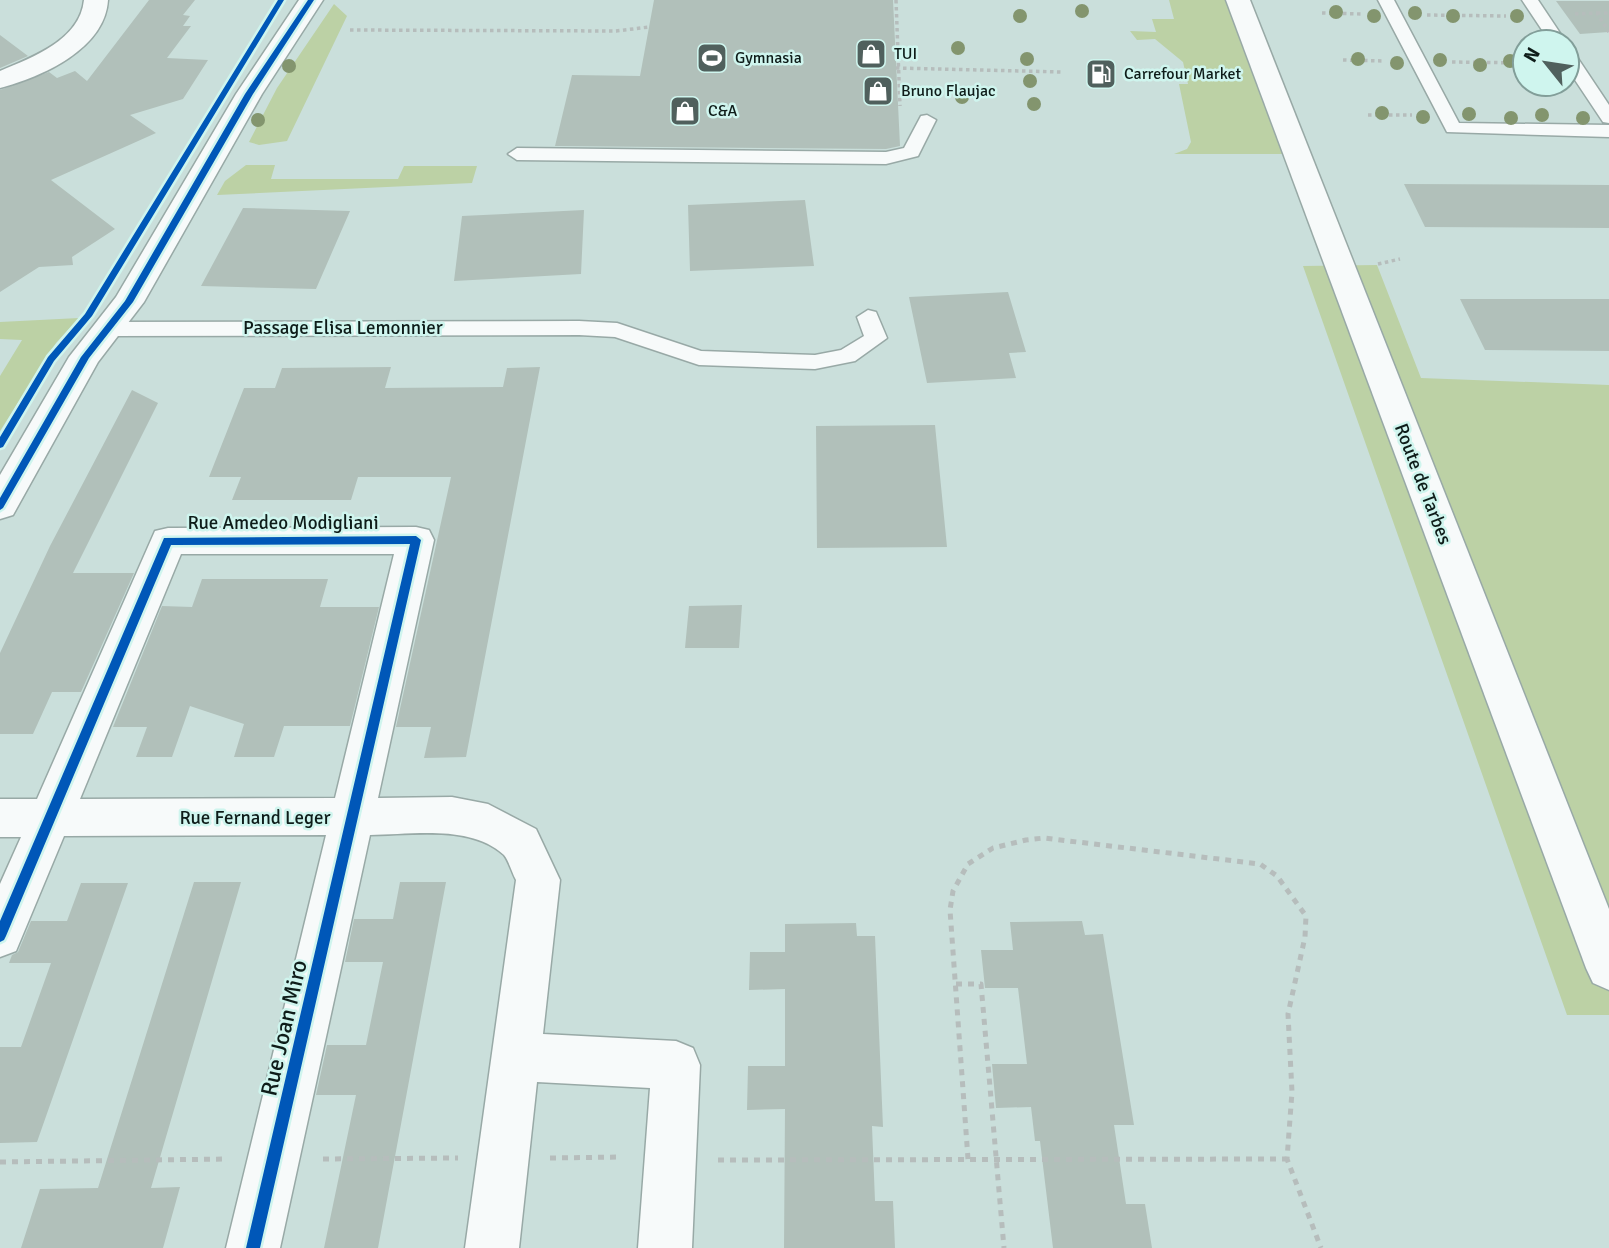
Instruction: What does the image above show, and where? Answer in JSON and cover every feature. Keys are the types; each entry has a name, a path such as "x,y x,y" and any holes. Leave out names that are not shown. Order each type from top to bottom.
{"street":[{"path":"0,80 58,53 79,36 94,20 96,0"},
{"path":"0,506 85,358 129,302 249,94 311,0"},
{"name":"Route de Tarbes","path":"1238,0 1609,968"},
{"name":"Rue Amedeo Modigliani","path":"16,816 167,541 416,540 353,817"},
{"path":"0,936 16,816"},
{"name":"Rue Fernand Leger","path":"16,816 452,816 488,823 521,843 538,880 492,1248"},
{"name":"Rue Joan Miro","path":"253,1248 353,817"},
{"path":"517,1058 676,1065 664,1248"}],"lane":[{"path":"1530,0 1549,28"},
{"path":"1390,7 1453,128 1609,131"},
{"path":"1581,76 1609,118"},
{"path":"517,154 886,158 911,152 927,120"},
{"name":"Passage Elisa Lemonnier","path":"107,329 579,327 617,330 699,358 815,362 848,356 876,338 868,317"}],"path":[{"path":"895,2 898,111"},
{"path":"1322,13 1390,7 1541,16"},
{"path":"1597,13 1609,13"},
{"path":"350,30 616,32 649,27"},
{"path":"897,69 1062,72"},
{"path":"1377,265 1400,259"},
{"path":"968,1159 950,910 952,886 965,866 986,851 1013,841 1044,838 1259,864 1277,876 1306,916 1305,937 1288,1014 1292,1092 1287,1159 1321,1248"},
{"path":"956,984 981,984 1004,1248"},
{"path":"0,1162 668,1157 740,1161 1287,1159"}],"green space":[{"path":"1169,0 1226,0 1283,154 1174,154 1187,149 1191,142 1179,84 1188,84 1183,62 1155,39 1137,40 1130,31 1156,32 1152,19 1174,19"},
{"path":"334,4 347,16 287,141 259,145 249,142 277,88"},
{"path":"246,165 275,165 271,179 398,179 404,166 477,166 472,183 217,195 225,181"},
{"path":"1377,265 1421,378 1609,385 1609,1015 1567,1015 1303,266"},
{"path":"79,318 56,343 0,431 0,376 22,340 0,339 0,322"}],"building":[{"path":"149,0 195,0 183,15 190,16 183,26 191,26 167,58 208,60 183,99 130,115 156,133 51,180 115,229 72,257 73,265 39,267 0,292 0,90 49,72 57,78 75,71 87,81"},
{"path":"654,0 893,0 900,146 886,149 555,146 572,75 640,76"},
{"path":"1556,1 1609,1 1609,32 1581,34 1581,28 1576,28"},
{"path":"0,35 28,56 0,68"},
{"path":"1404,184 1609,185 1609,228 1425,227"},
{"path":"805,200 814,266 690,271 688,205"},
{"path":"243,208 350,211 316,289 201,286"},
{"path":"584,210 581,274 454,281 462,216"},
{"path":"1008,292 1026,352 1009,353 1016,378 927,383 909,297"},
{"path":"1460,299 1609,299 1609,351 1485,350"},
{"path":"391,367 385,388 503,387 507,368 540,367 466,757 424,758 431,727 396,727 451,477 358,477 351,500 232,500 241,477 209,477 244,388 275,388 282,368"},
{"path":"132,390 158,403 73,573 134,573 81,692 52,692 33,734 0,734 0,653 50,546"},
{"path":"935,425 947,547 817,548 816,426"},
{"path":"202,579 328,579 320,607 379,607 350,726 284,726 274,757 234,757 244,724 190,706 172,757 136,757 147,727 113,727 162,606 192,607"},
{"path":"742,605 739,648 685,648 689,606"},
{"path":"194,882 241,882 151,1188 180,1187 163,1248 21,1248 40,1189 98,1188"},
{"path":"400,882 446,882 378,1248 324,1248 356,1095 316,1095 327,1045 366,1045 383,962 345,962 354,919 393,919"},
{"path":"81,883 128,883 37,1142 0,1143 0,1047 21,1047 51,963 9,963 12,955 18,952 31,921 67,921"},
{"path":"1082,921 1085,935 1103,934 1134,1125 1114,1125 1126,1204 1145,1204 1152,1248 1053,1248 1040,1141 1035,1141 1031,1107 996,1108 992,1064 1027,1064 1018,988 985,988 981,950 1013,950 1010,922"},
{"path":"856,923 857,936 875,936 883,1127 872,1126 875,1201 893,1201 895,1248 784,1248 785,1109 747,1110 748,1066 785,1066 785,989 749,990 750,952 785,952 785,924"}],"cycle path":[{"path":"0,445 51,359 88,316 281,0"},
{"path":"0,506 85,357 129,302 249,94 311,0"},
{"path":"0,936 168,541 416,540 253,1248"}],"place":[{"name":"TUI","path":"871,54"},
{"name":"Gymnasia","path":"712,58"},
{"name":"Carrefour Market","path":"1101,74"},
{"name":"Bruno Flaujac","path":"878,91"},
{"name":"C&A","path":"685,111"}]}
